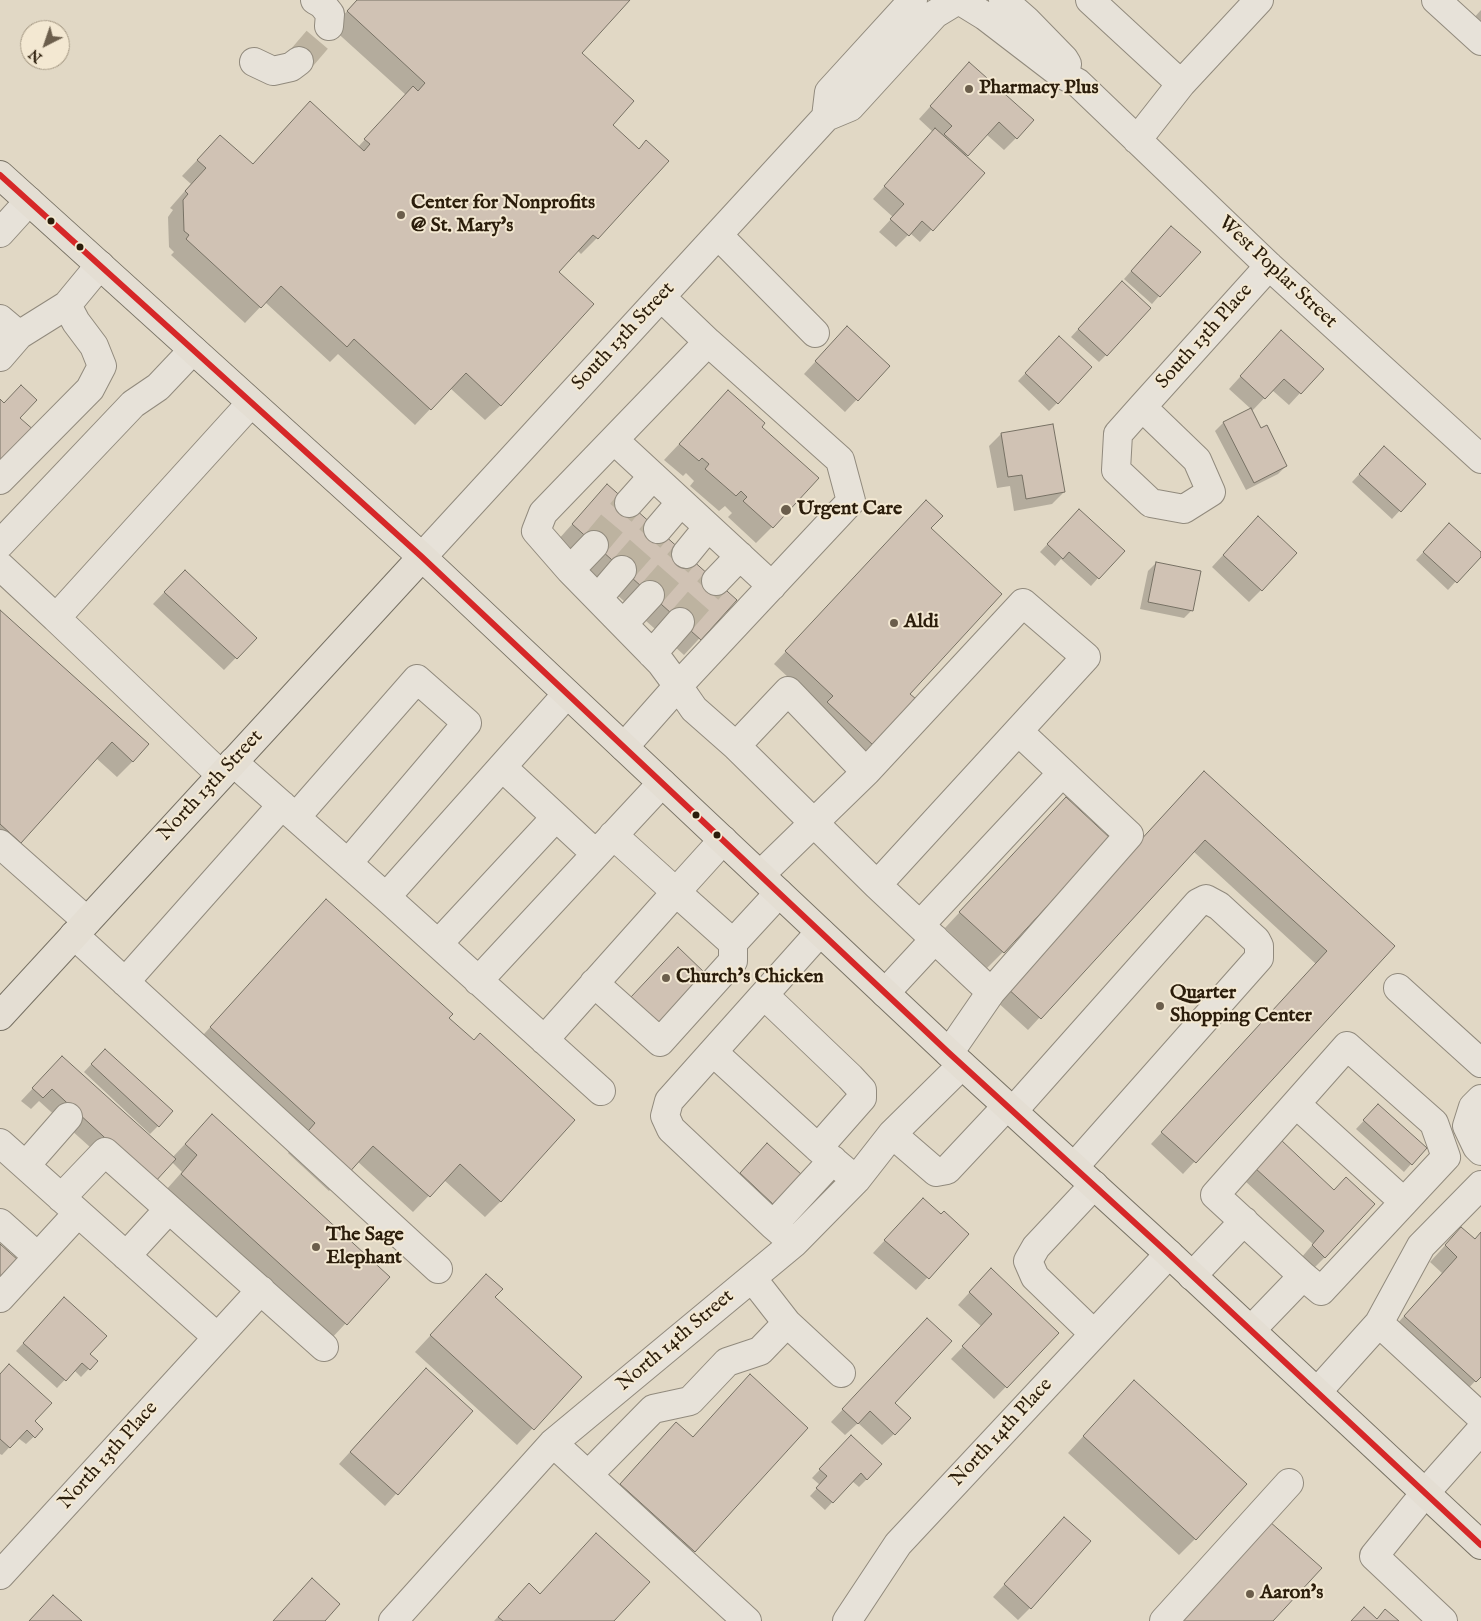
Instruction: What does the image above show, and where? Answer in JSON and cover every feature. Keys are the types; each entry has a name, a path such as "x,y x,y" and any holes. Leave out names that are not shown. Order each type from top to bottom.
{"main road":[{"path":"0,175 422,557 885,993 1251,1330 1481,1546"},
{"name":"North 13th Street","path":"0,1016 422,557"}],"street":[{"path":"315,0 322,4 330,14 329,26"},
{"path":"826,117 830,92 913,0"},
{"name":"South 13th Street","path":"422,557 826,117 850,108 934,14 959,0"},
{"name":"West Poplar Street","path":"959,0 985,16 1058,72 1078,83 1269,266 1481,459"},
{"name":"West Poplar Street","path":"1003,0 1064,58 1078,83"},
{"path":"1090,0 1181,84"},
{"path":"1136,140 1181,84 1259,0"},
{"path":"1436,0 1481,41"},
{"path":"254,62 273,71 291,67 299,61"},
{"path":"0,233 29,201"},
{"path":"718,235 815,333"},
{"path":"0,356 9,327 67,305 100,265"},
{"name":"South 13th Place","path":"1142,407 1269,266"},
{"path":"624,747 678,686 851,501 840,460 708,342 661,297"},
{"path":"0,480 90,389 102,366 94,346 76,322 67,305"},
{"path":"708,342 543,513 536,531 570,570 661,664 694,709 736,746 991,992"},
{"path":"0,544 133,404 158,387 193,350"},
{"path":"56,618 251,403"},
{"path":"614,440 772,586"},
{"path":"629,503 653,476"},
{"path":"658,529 680,502"},
{"path":"686,554 708,527"},
{"path":"570,570 594,545"},
{"path":"716,581 740,556"},
{"path":"0,566 56,618 227,768 289,811 601,1091"},
{"path":"598,598 622,570"},
{"path":"623,624 650,595"},
{"path":"594,983 660,1042 733,961 732,943 770,884 814,823 866,772 1023,603 1086,658 878,885"},
{"path":"652,654 680,622"},
{"path":"125,982 416,679 467,723 348,863"},
{"path":"736,746 788,691 866,772"},
{"path":"386,897 567,694"},
{"path":"885,993 927,932 1062,772 1018,731"},
{"path":"502,767 556,817 605,844 676,892 732,943"},
{"name":"North 14th Street","path":"393,1621 553,1443 794,1243 856,1180 892,1134 956,1059 991,992 1129,835 1062,772"},
{"path":"478,981 662,783"},
{"path":"438,944 556,817"},
{"path":"544,1040 723,840"},
{"path":"0,844 81,928 125,982 438,1269"},
{"path":"892,1134 936,1172 947,1170 1010,1109 1198,903 1206,899 1220,906 1256,940 1259,946 1259,958 1074,1167"},
{"path":"794,1243 671,1129 665,1116 669,1101 820,932"},
{"path":"1398,988 1481,1063"},
{"path":"764,996 862,1090 862,1098 826,1154 773,1225"},
{"path":"1347,1046 1434,1123 1446,1156 1404,1202 1321,1291 1215,1194 1347,1046"},
{"path":"713,1052 856,1180"},
{"path":"1481,1099 1473,1107 1467,1126 1477,1147 1481,1151"},
{"path":"1296,1104 1404,1202"},
{"path":"26,1165 68,1117"},
{"path":"0,1142 218,1337"},
{"path":"0,1298 37,1256 105,1152 324,1347"},
{"path":"1094,1185 1036,1247 1028,1261 1035,1277 1094,1334"},
{"path":"1317,1392 1379,1323 1421,1246 1481,1185"},
{"path":"126,1256 169,1209"},
{"path":"1192,1276 1244,1221"},
{"path":"0,1223 37,1256"},
{"name":"North 14th Place","path":"859,1616 898,1544 1169,1254"},
{"path":"1251,1330 1303,1276"},
{"path":"752,1278 787,1323 841,1373"},
{"name":"North 13th Place","path":"0,1575 261,1290"},
{"path":"588,1475 653,1410 690,1401 727,1362 760,1351 787,1323"},
{"path":"1379,1323 1481,1417"},
{"path":"1443,1621 1374,1556 1424,1493 1481,1430"},
{"path":"553,1443 746,1621"},
{"path":"1164,1621 1289,1483"}],"building":[{"name":"Center for Nonprofits @ St. Mary's","path":"357,0 630,0 582,53 634,101 613,125 639,149 646,140 669,161 598,239 593,235 559,272 594,304 501,406 466,373 431,410 354,339 347,347 281,286 261,308 186,239 189,235 184,231 183,200 188,194 185,191 206,168 197,160 220,135 253,164 310,101 364,151 370,144 364,139 413,86 418,91 425,83 347,11"},
{"path":"969,62 1034,120 1017,139 999,122 968,156 944,134 952,126 930,106"},
{"path":"935,128 985,173 933,231 922,221 909,236 890,219 904,204 884,186"},
{"path":"1171,226 1201,252 1160,297 1131,271"},
{"path":"1122,281 1151,308 1107,356 1078,329"},
{"path":"847,326 890,366 858,401 815,361"},
{"path":"1281,330 1324,369 1301,394 1284,379 1265,399 1240,376"},
{"path":"1059,336 1092,367 1058,404 1025,373"},
{"path":"21,385 37,400 20,418 36,432 0,471 0,399 4,403"},
{"path":"728,390 765,423 762,427 819,478 773,528 743,501 747,497 741,491 736,496 705,469 709,464 702,458 699,461 679,444"},
{"path":"1251,408 1261,428 1267,425 1287,466 1254,483 1223,422"},
{"path":"1053,424 1065,492 1026,499 1022,475 1008,477 1001,433"},
{"path":"1384,446 1426,484 1401,512 1359,474"},
{"path":"607,484 737,600 701,640 572,524"},
{"name":"Aldi","path":"926,500 943,516 931,528 1002,594 910,694 916,699 873,745 827,702 833,696 785,651"},
{"path":"1079,509 1125,551 1099,579 1069,552 1063,559 1047,544"},
{"path":"1258,516 1297,553 1262,591 1223,555"},
{"path":"1449,523 1481,552 1481,557 1457,583 1423,552"},
{"path":"1156,562 1201,571 1193,611 1148,602"},
{"path":"185,570 257,638 237,659 164,592"},
{"path":"0,610 149,744 133,762 112,742 21,843 0,824"},
{"path":"1204,771 1395,946 1196,1163 1161,1132 1327,951 1205,840 1041,1019 1006,987"},
{"path":"1066,797 1110,838 1004,953 959,912"},
{"path":"326,899 453,1014 449,1018 474,1040 480,1033 575,1120 501,1202 460,1164 430,1197 373,1146 346,1176 303,1137 315,1123 210,1027"},
{"path":"678,947 707,975 661,1025 631,997"},
{"path":"105,1049 173,1111 159,1127 91,1064"},
{"path":"62,1056 176,1159 154,1183 52,1089 43,1098 32,1088"},
{"path":"1378,1104 1427,1148 1412,1165 1363,1120"},
{"path":"212,1114 390,1277 347,1325 181,1174 197,1155 185,1144"},
{"path":"1281,1140 1334,1190 1346,1177 1375,1204 1325,1258 1312,1245 1324,1231 1255,1168"},
{"path":"767,1143 802,1175 774,1205 740,1173"},
{"path":"923,1198 941,1214 944,1211 969,1234 929,1279 884,1240"},
{"path":"1461,1227 1475,1239 1481,1232 1481,1377 1476,1382 1404,1316 1457,1257 1445,1245"},
{"path":"0,1244 18,1260 0,1280"},
{"path":"991,1268 1059,1333 1007,1388 962,1346 992,1314 969,1292"},
{"path":"486,1274 503,1289 495,1297 582,1377 534,1430 430,1335"},
{"path":"64,1297 107,1336 90,1354 98,1361 90,1370 82,1363 66,1381 23,1343"},
{"path":"927,1318 952,1341 895,1403 911,1418 895,1435 870,1411 858,1424 842,1409"},
{"path":"9,1364 52,1403 35,1421 43,1429 35,1438 27,1430 10,1448 0,1439 0,1374"},
{"path":"426,1368 473,1411 398,1495 350,1452"},
{"path":"750,1374 808,1428 695,1552 620,1484 676,1422 693,1437"},
{"path":"1134,1380 1247,1484 1196,1540 1083,1436"},
{"path":"851,1435 882,1464 867,1480 861,1473 833,1503 816,1488 827,1476 819,1469"},
{"path":"1064,1517 1091,1541 1031,1609 1004,1584"},
{"name":"Aaron's","path":"1269,1521 1322,1568 1273,1621 1179,1621"},
{"path":"596,1533 650,1582 614,1621 503,1621 498,1617 529,1583 540,1594"},
{"path":"312,1578 340,1604 325,1621 273,1621"},
{"path":"53,1595 82,1621 29,1621"},
{"path":"1364,1607 1377,1619 1385,1609 1399,1621 1351,1621"}],"tunnel":[{"path":"299,61 329,26"},
{"path":"594,545 629,503"},
{"path":"622,570 658,529"},
{"path":"650,595 686,554"},
{"path":"680,622 716,581"}],"transit line":[{"path":"0,175 422,557 949,1053 1169,1254 1481,1545"}],"place":[{"name":"Pharmacy Plus","path":"969,89"},
{"name":"Center for Nonprofits @ St. Mary's","path":"401,215"},
{"name":"Urgent Care","path":"786,510"},
{"name":"Aldi","path":"894,623"},
{"name":"Church's Chicken","path":"666,978"},
{"name":"Quarter Shopping Center","path":"1160,1006"},
{"name":"The Sage Elephant","path":"316,1247"},
{"name":"Aaron's","path":"1250,1594"}]}
